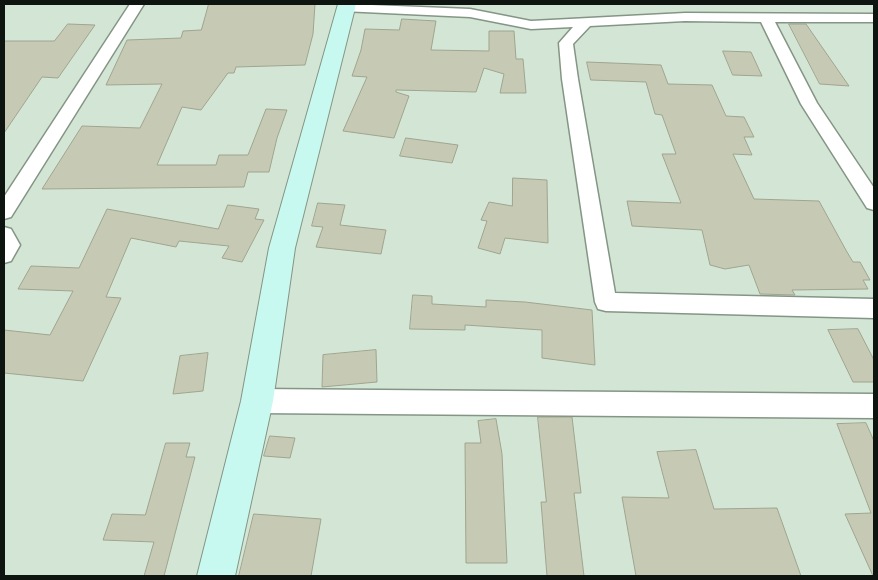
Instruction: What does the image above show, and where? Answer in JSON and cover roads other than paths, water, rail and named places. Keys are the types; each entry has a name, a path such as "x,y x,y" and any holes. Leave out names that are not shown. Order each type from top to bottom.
{"street":[{"path":"4,212 136,4"},
{"path":"216,576 258,401 282,248 347,6 470,13 531,25 685,17 874,18"},
{"path":"766,18 809,104 874,203"},
{"path":"566,43 587,21"},
{"path":"531,25 566,43"},
{"path":"566,43 570,79 606,302 874,309"},
{"path":"4,235 10,245 4,255"},
{"path":"258,401 874,406"}]}
